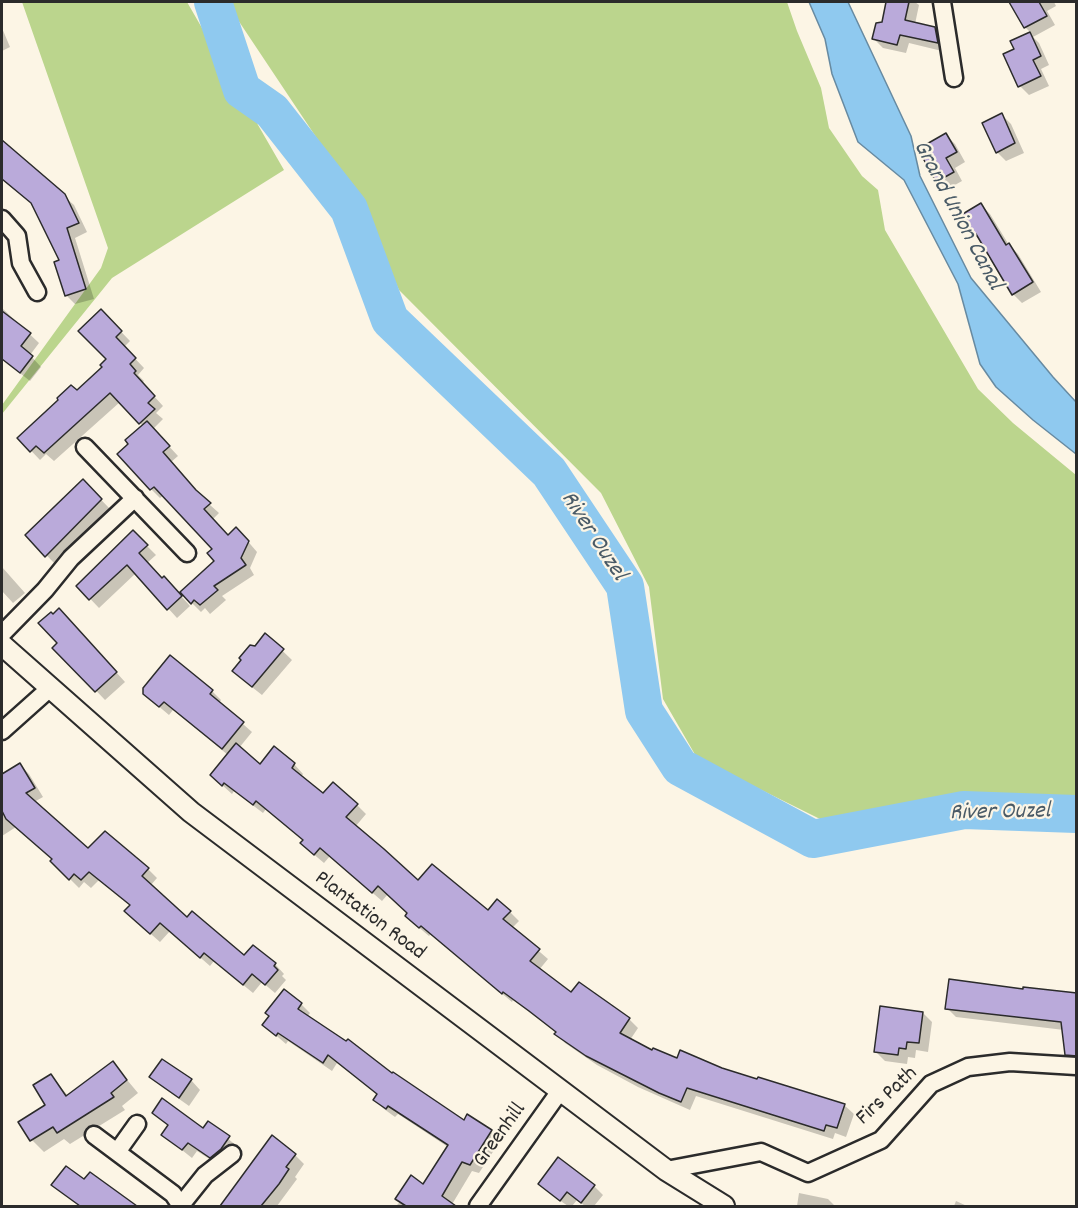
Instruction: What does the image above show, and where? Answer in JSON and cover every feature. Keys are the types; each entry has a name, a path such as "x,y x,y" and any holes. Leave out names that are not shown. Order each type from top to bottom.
{"street":[{"path":"942,2 954,78"},
{"path":"2,219 17,236 21,262 37,292"},
{"path":"85,447 187,553"},
{"path":"2,634 45,590 72,558 135,498"},
{"name":"Plantation Road","path":"2,645 190,812 666,1170 724,1206"},
{"path":"2,731 49,689"},
{"name":"Firs Path","path":"666,1170 761,1152 808,1173 881,1140 931,1084 968,1067 1010,1062 1077,1066"},
{"name":"Greenhill","path":"478,1206 560,1091"},
{"path":"117,1152 137,1124"},
{"path":"94,1135 173,1194 181,1206 205,1175 232,1154"}],"green space":[{"path":"22,2 187,2 284,170 112,278 2,414 2,405 101,268 108,248"},
{"path":"226,2 787,2 821,88 829,128 862,176 878,190 885,230 978,389 1013,423 1076,475 1076,803 967,800 822,820 697,758 663,699 649,587 601,493 399,290 360,203"}],"water":[{"path":"809,2 848,2 911,136 920,176 971,278 1076,402 1076,454 996,387 980,364 958,284 904,180 858,142 832,74 825,39"}],"building":[{"path":"886,2 909,2 905,20 935,27 938,43 900,35 897,45 872,39 876,23 882,22"},
{"path":"1009,2 1039,2 1047,16 1024,28"},
{"path":"1030,32 1041,56 1033,60 1041,76 1018,87 1003,54 1014,49 1010,41"},
{"path":"1002,113 1015,143 996,153 982,123"},
{"path":"946,133 957,152 946,158 954,172 936,182 918,149"},
{"path":"2,140 65,194 79,223 67,228 86,289 65,296 54,262 59,260 31,203 2,179"},
{"path":"981,203 1006,245 1009,243 1033,282 1012,295 976,234 974,235 961,215"},
{"path":"101,309 122,331 116,337 136,358 130,364 136,371 134,373 155,396 148,403 155,409 139,424 110,393 44,453 36,446 30,452 17,438 71,385 77,390 102,367 100,365 106,359 78,331"},
{"path":"2,311 31,333 21,346 33,356 20,373 2,359"},
{"path":"147,421 170,446 163,452 196,490 211,503 204,509 228,535 236,527 249,541 241,558 246,565 214,586 218,590 200,605 194,600 191,604 180,592 214,561 207,553 212,549 154,487 150,490 117,454 128,444 125,440"},
{"path":"83,479 102,499 45,557 25,535"},
{"path":"133,530 148,545 139,553 182,596 167,610 127,565 89,600 76,586"},
{"path":"59,608 117,672 95,692 52,648 57,643 38,623"},
{"path":"265,633 284,649 252,687 232,671 250,645 255,646"},
{"path":"170,655 213,690 210,694 244,722 222,749 164,702 159,707 143,694 143,688"},
{"path":"236,743 260,764 274,746 295,763 292,768 323,793 333,782 358,804 346,817 418,880 432,864 488,910 497,899 511,911 503,919 540,949 530,961 571,992 579,982 630,1018 620,1033 652,1050 653,1048 677,1058 680,1050 722,1068 845,1104 837,1128 826,1125 824,1131 687,1088 681,1102 586,1056 554,1034 556,1032 529,1011 503,992 502,994 421,926 419,928 405,916 407,913 378,886 372,893 320,848 314,855 300,843 303,840 256,801 253,805 224,783 222,786 210,775"},
{"path":"20,763 35,788 26,793 88,848 105,831 149,868 142,876 187,917 192,911 244,955 253,945 276,963 274,966 278,970 265,985 252,974 243,985 204,953 200,958 160,923 150,934 124,911 130,905 89,872 81,880 74,874 69,880 50,861 52,859 6,819 2,811 2,774"},
{"path":"949,979 1023,989 1023,987 1077,993 1077,1056 1065,1055 1061,1022 945,1009"},
{"path":"284,989 302,1003 298,1009 346,1041 348,1039 392,1073 464,1120 467,1114 492,1130 470,1165 462,1162 442,1196 456,1206 406,1206 395,1199 411,1175 423,1184 448,1145 388,1106 386,1109 373,1100 377,1094 328,1055 323,1063 278,1033 276,1036 262,1025 269,1016 265,1013"},
{"path":"880,1006 923,1012 919,1043 907,1042 906,1049 899,1048 898,1055 874,1052"},
{"path":"162,1059 192,1079 179,1098 149,1077"},
{"path":"113,1061 127,1080 111,1093 114,1097 57,1133 53,1127 30,1141 18,1122 45,1105 33,1085 51,1074 66,1096"},
{"path":"162,1098 203,1128 208,1121 230,1136 221,1149 210,1158 188,1143 182,1150 161,1135 168,1125 152,1113"},
{"path":"272,1135 296,1154 286,1167 289,1169 279,1184 261,1206 220,1206"},
{"path":"558,1157 595,1185 581,1203 567,1192 560,1201 538,1184"},
{"path":"66,1166 84,1179 90,1172 137,1206 80,1206 51,1185"}],"waterway":[{"name":"River Ouzel","path":"213,2 242,90 272,111 349,209 390,320 549,472 625,586 644,711 680,767 813,839 964,810 1076,814"}],"water label":[{"name":"Grand Union Canal","path":"956,216"}]}
